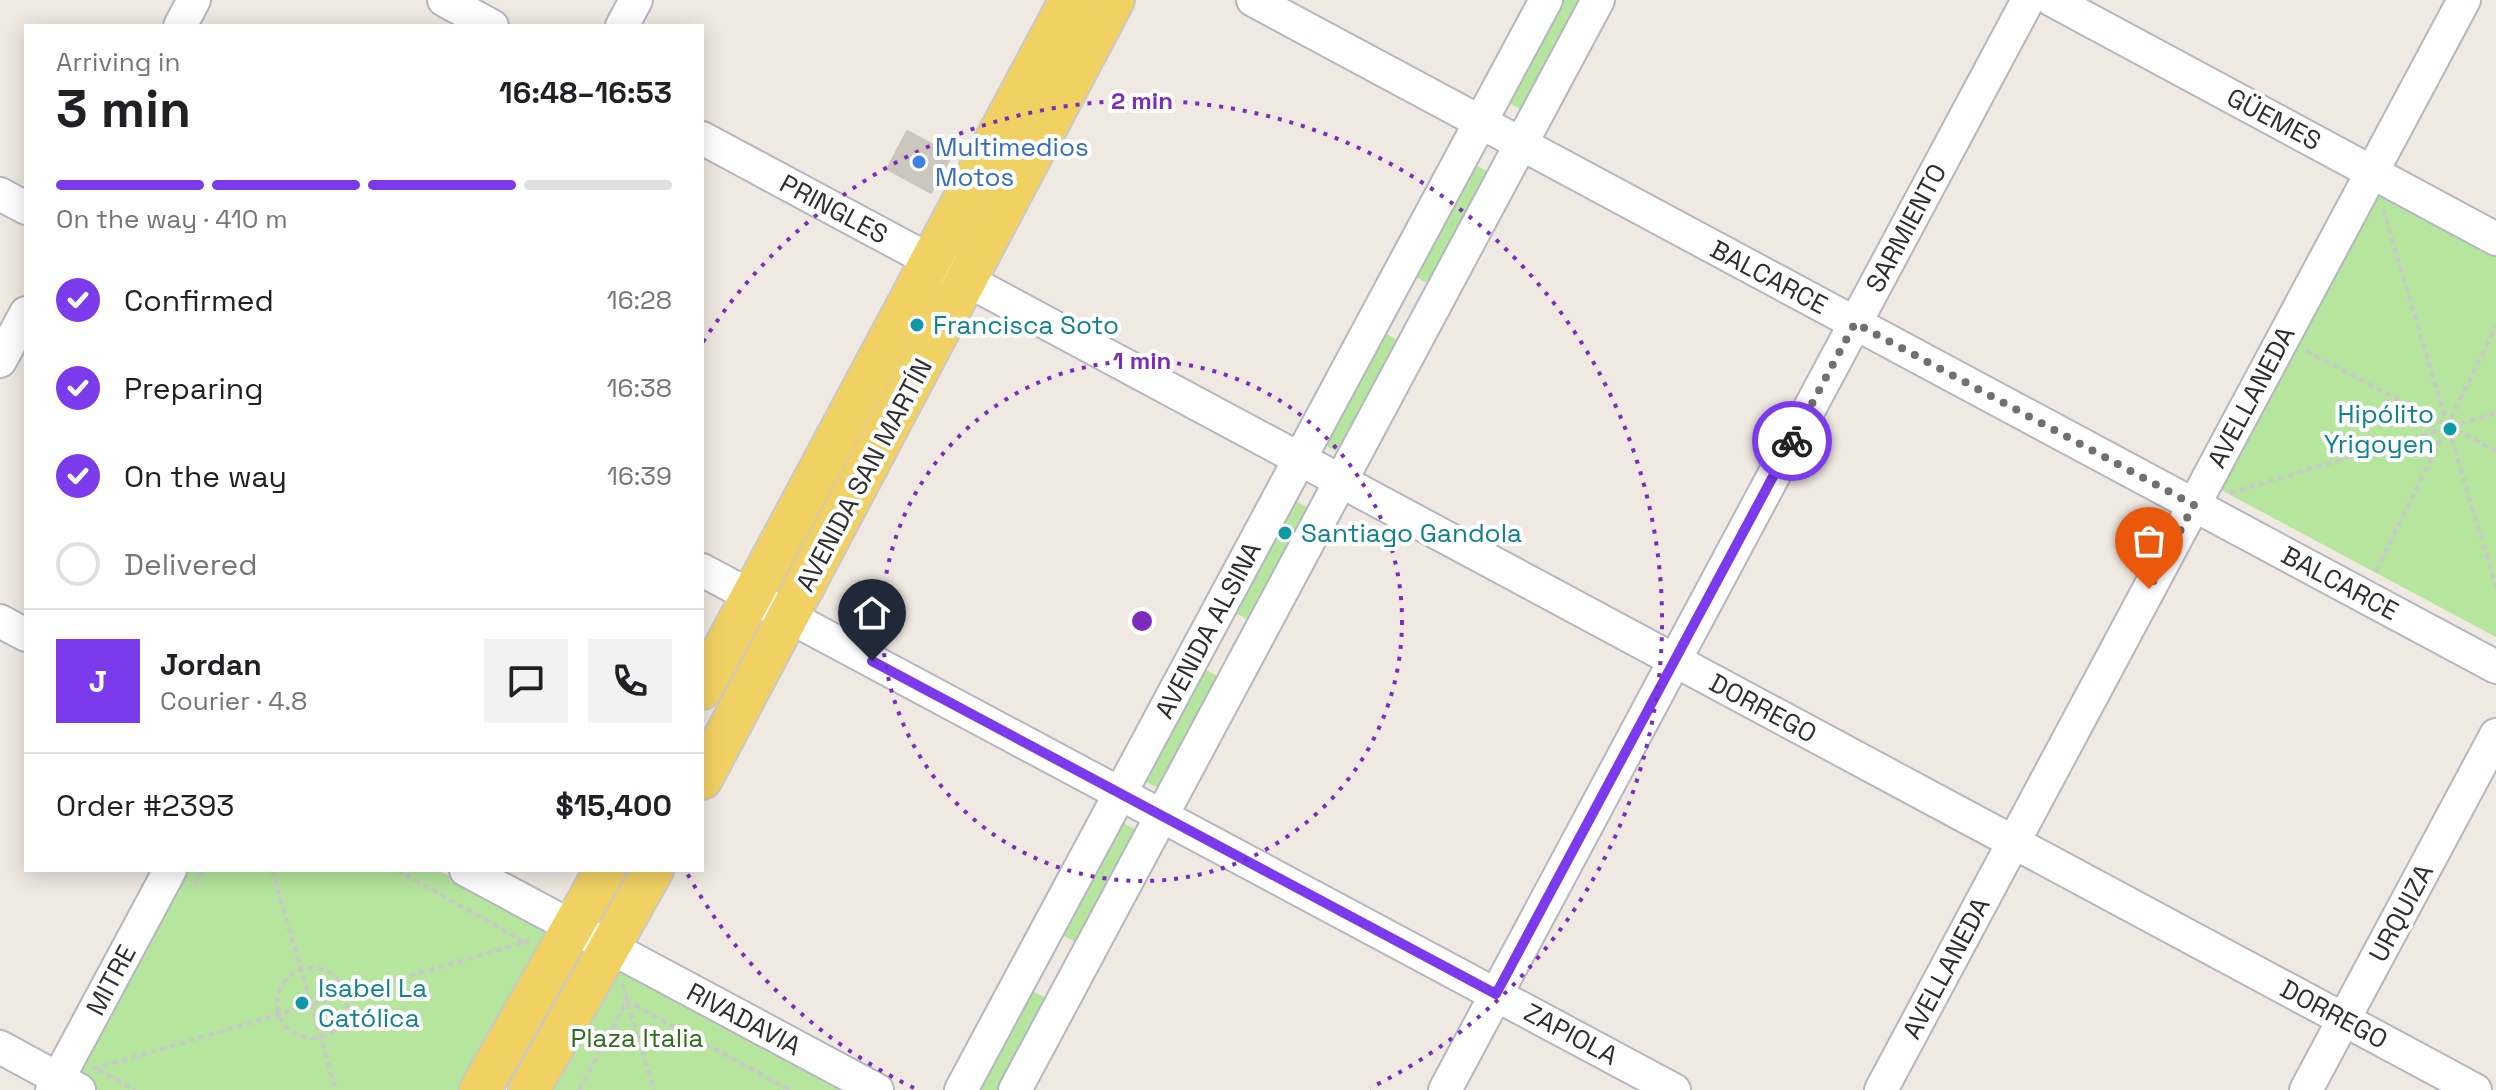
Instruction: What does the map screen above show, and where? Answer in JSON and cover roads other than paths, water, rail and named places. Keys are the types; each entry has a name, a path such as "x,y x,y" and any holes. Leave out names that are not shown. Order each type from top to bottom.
{"main road":[{"name":"AVENIDA SAN MARTÍN","path":"704,685 1070,0"},
{"name":"AVENIDA SAN MARTÍN","path":"704,775 1114,0"},
{"path":"480,1090 604,872"},
{"path":"529,1090 652,872"}],"street":[{"path":"181,24 194,0"},
{"path":"444,0 488,24"},
{"path":"623,24 636,0"},
{"name":"BALCARCE","path":"1253,0 2496,667"},
{"name":"AVENIDA ALSINA","path":"961,1090 1546,0"},
{"name":"AVENIDA ALSINA","path":"1015,1090 1598,0"},
{"name":"SARMIENTO","path":"1445,1090 2028,0"},
{"name":"GÜEMES","path":"2052,0 2496,239"},
{"name":"AVELLANEDA","path":"1881,1090 2464,0"},
{"name":"PRINGLES","path":"704,139 965,280"},
{"path":"0,194 24,207"},
{"name":"DORREGO","path":"965,280 2475,1090"},
{"path":"0,361 24,317"},
{"name":"ZAPIOLA","path":"704,571 1674,1090"},
{"path":"0,621 24,634"},
{"name":"URQUIZA","path":"2306,1090 2496,735"},
{"name":"MITRE","path":"71,1082 169,872"},
{"name":"RIVADAVIA","path":"470,872 877,1090"},
{"path":"0,1047 71,1082"}],"place":[{"name":"Multimedios Motos","path":"919,162"},
{"name":"Francisca Soto","path":"917,325"},
{"name":"Hipólito Yrigoyen","path":"2450,429"},
{"name":"Santiago Gandola","path":"1285,533"},
{"name":"Isabel La Católica","path":"302,1003"}],"park label":[{"name":"Plaza Italia","path":"637,1038"}]}
